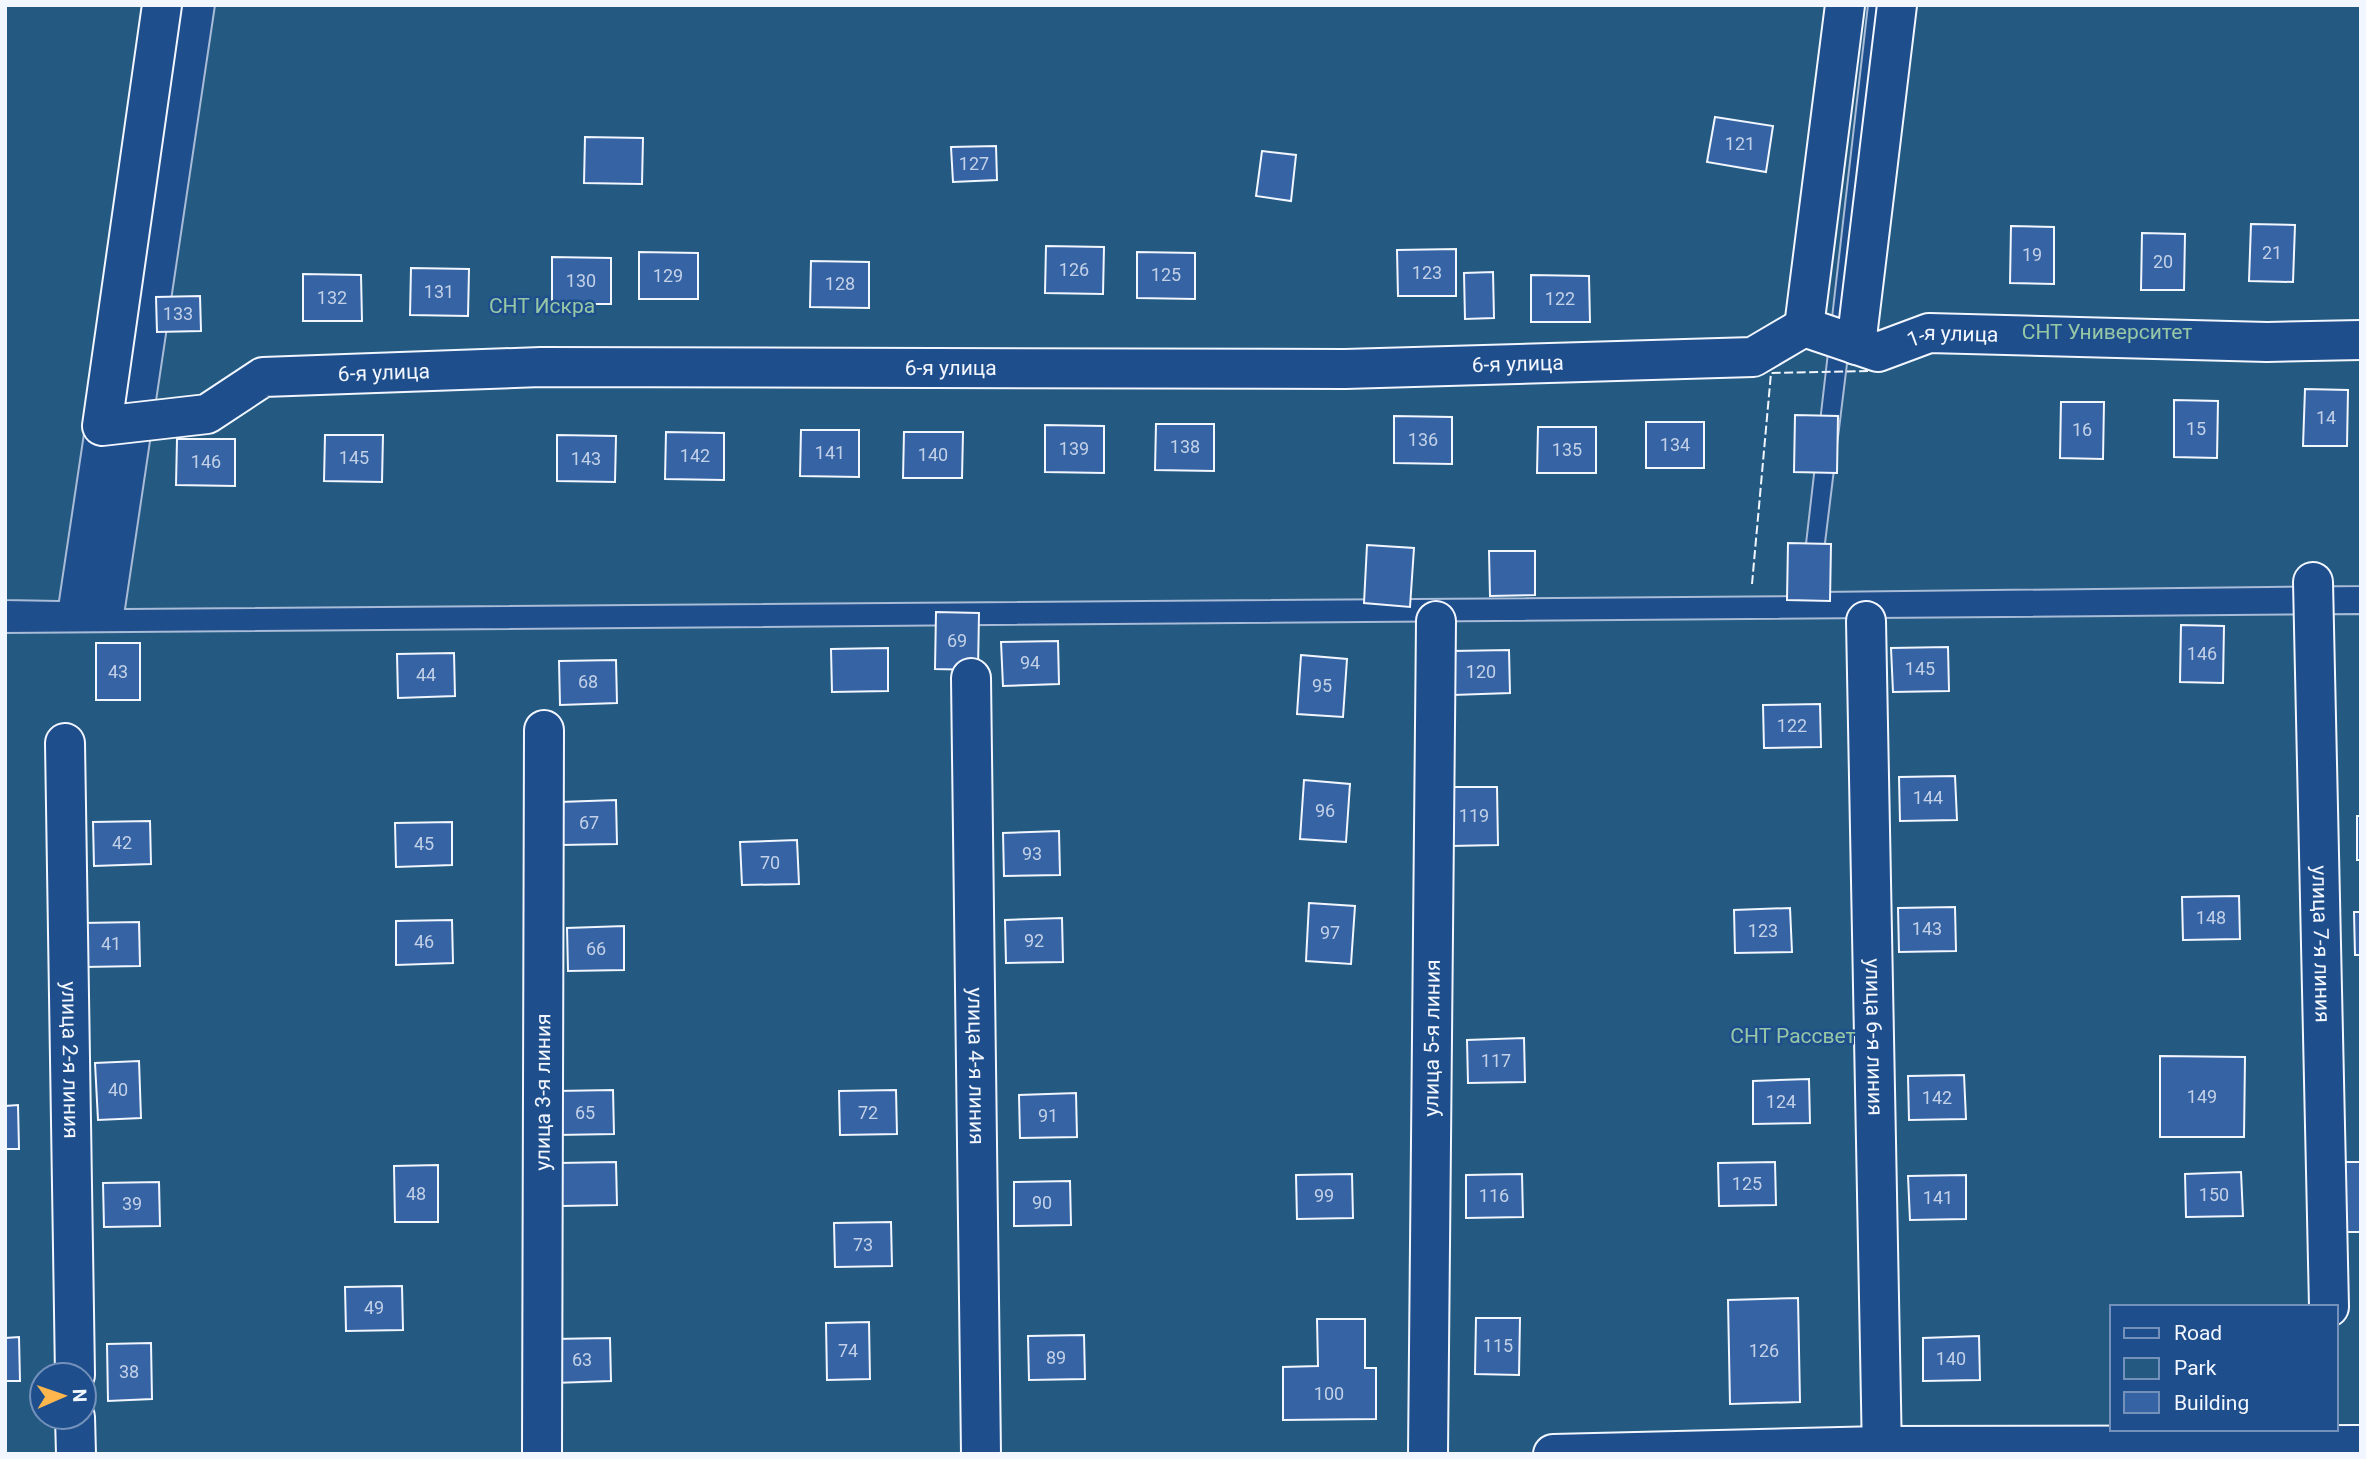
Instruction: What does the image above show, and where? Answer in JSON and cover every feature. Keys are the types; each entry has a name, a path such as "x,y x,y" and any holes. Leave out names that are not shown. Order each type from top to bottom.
{"street":[{"name":"6-я улица","path":"162,5 102,426 207,414 263,377 541,367 1345,369 1754,358 1804,327"},
{"path":"1804,327 1845,5"},
{"path":"1856,345 1897,5"},
{"name":"1-я улица","path":"1804,327 1878,352 1929,333 2267,342 2361,340"},
{"name":"улица 7-я линия","path":"2313,582 2329,1305"},
{"name":"улица 5-я линия","path":"1428,1454 1436,621"},
{"name":"улица 6-я линия","path":"1866,621 1882,1450"},
{"name":"улица 4-я линия","path":"971,678 981,1454"},
{"name":"улица 3-я линия","path":"542,1454 544,730"},
{"name":"улица 2-я линия","path":"65,743 75,1361"},
{"path":"75,1431 76,1454"},
{"path":"1553,1454 2339,1443"},
{"path":"967,1454 1015,1454"}],"green space":[{"path":"5,5 148,5 59,601 5,600"},
{"name":"СНТ Искра","path":"215,5 1868,5 1800,596 125,609"},
{"name":"СНТ Университет","path":"1891,5 2361,5 2361,586 1819,592"},
{"name":"СНТ Рассвет","path":"2361,614 2361,1454 5,1454 5,633"}],"building":[{"path":"1715,117 1773,126 1766,172 1707,162"},
{"path":"585,137 643,138 642,184 584,183"},
{"path":"996,146 997,180 953,182 951,147"},
{"path":"1262,151 1296,155 1291,201 1256,196"},
{"path":"2251,224 2295,225 2293,282 2249,281"},
{"path":"2011,226 2054,227 2054,284 2010,283"},
{"path":"2142,233 2185,234 2184,290 2141,290"},
{"path":"1046,246 1104,247 1103,294 1045,293"},
{"path":"1456,249 1456,296 1398,296 1397,250"},
{"path":"639,252 698,253 698,299 639,299"},
{"path":"1137,252 1195,253 1195,299 1137,298"},
{"path":"552,257 611,258 611,304 552,304"},
{"path":"811,261 869,262 869,308 810,307"},
{"path":"411,268 469,269 468,316 410,315"},
{"path":"1493,272 1494,318 1465,319 1464,273"},
{"path":"303,274 361,275 362,321 303,321"},
{"path":"1531,275 1589,276 1590,322 1531,322"},
{"path":"200,296 201,331 157,332 156,297"},
{"path":"2305,389 2348,390 2347,446 2303,446"},
{"path":"2174,400 2218,401 2217,458 2174,457"},
{"path":"2061,402 2104,402 2103,459 2060,458"},
{"path":"1795,415 1838,416 1837,473 1794,472"},
{"path":"1394,416 1452,417 1452,464 1394,463"},
{"path":"1646,422 1704,422 1704,468 1646,468"},
{"path":"1156,424 1214,424 1214,471 1155,470"},
{"path":"1045,425 1104,426 1104,473 1045,472"},
{"path":"1538,427 1596,427 1596,473 1537,473"},
{"path":"801,430 859,430 859,477 800,476"},
{"path":"666,432 724,433 724,480 665,479"},
{"path":"904,432 963,432 962,478 903,478"},
{"path":"325,435 383,435 382,482 324,481"},
{"path":"557,435 616,436 615,482 557,481"},
{"path":"177,439 235,439 235,486 176,485"},
{"path":"1788,543 1831,544 1830,601 1787,600"},
{"path":"1367,545 1414,548 1410,607 1364,603"},
{"path":"1489,551 1535,551 1535,595 1490,596"},
{"path":"936,612 979,613 978,670 935,669"},
{"path":"2181,625 2224,626 2223,683 2180,682"},
{"path":"1058,641 1059,684 1003,686 1001,642"},
{"path":"96,643 140,643 140,700 96,700"},
{"path":"1948,647 1949,691 1893,692 1891,648"},
{"path":"888,648 888,691 832,692 831,649"},
{"path":"1509,650 1510,693 1453,695 1452,651"},
{"path":"454,653 455,696 398,698 397,654"},
{"path":"1301,655 1347,659 1343,717 1297,714"},
{"path":"616,660 617,703 560,705 559,661"},
{"path":"1820,704 1821,747 1764,748 1763,705"},
{"path":"1955,776 1957,820 1900,821 1899,777"},
{"path":"1304,780 1350,784 1346,842 1300,839"},
{"path":"1451,787 1497,787 1498,845 1451,846"},
{"path":"616,800 617,844 561,845 560,802"},
{"path":"2357,816 2361,816 2361,860 2357,860"},
{"path":"150,821 151,864 94,866 93,822"},
{"path":"452,822 452,865 396,867 395,823"},
{"path":"1059,831 1060,875 1004,876 1003,833"},
{"path":"797,840 799,884 742,885 740,842"},
{"path":"2239,896 2240,939 2183,940 2182,897"},
{"path":"1309,903 1355,906 1351,964 1306,961"},
{"path":"1955,907 1956,951 1899,952 1898,908"},
{"path":"1790,908 1792,952 1735,953 1734,910"},
{"path":"2354,912 2361,912 2361,955 2355,955"},
{"path":"1062,918 1063,962 1006,963 1005,920"},
{"path":"452,920 453,963 396,965 396,921"},
{"path":"139,922 140,966 84,967 82,923"},
{"path":"624,926 624,970 568,971 567,928"},
{"path":"1524,1038 1525,1082 1468,1083 1467,1040"},
{"path":"2160,1056 2245,1057 2244,1137 2160,1137"},
{"path":"139,1061 141,1118 98,1120 95,1063"},
{"path":"1964,1075 1966,1119 1909,1120 1908,1076"},
{"path":"1809,1079 1810,1123 1753,1124 1753,1081"},
{"path":"613,1090 614,1134 557,1135 556,1091"},
{"path":"896,1090 897,1134 840,1135 839,1091"},
{"path":"1076,1093 1077,1137 1020,1138 1019,1095"},
{"path":"18,1105 19,1149 5,1149 5,1106"},
{"path":"616,1162 617,1205 561,1206 559,1163"},
{"path":"1775,1162 1776,1205 1719,1206 1718,1163"},
{"path":"2342,1162 2361,1162 2361,1232 2344,1232"},
{"path":"438,1165 438,1222 395,1222 394,1166"},
{"path":"2241,1172 2243,1216 2186,1217 2185,1174"},
{"path":"1352,1174 1353,1218 1297,1219 1296,1175"},
{"path":"1522,1174 1523,1217 1466,1218 1466,1175"},
{"path":"1966,1175 1966,1219 1910,1220 1908,1176"},
{"path":"1070,1181 1071,1225 1014,1226 1014,1182"},
{"path":"159,1182 160,1226 104,1227 103,1183"},
{"path":"891,1222 892,1266 835,1267 834,1223"},
{"path":"402,1286 403,1330 346,1331 345,1287"},
{"path":"1798,1298 1800,1402 1730,1404 1728,1300"},
{"path":"1476,1318 1520,1318 1519,1375 1475,1374"},
{"path":"1317,1319 1365,1319 1365,1368 1376,1368 1376,1419 1283,1420 1283,1367 1318,1366"},
{"path":"869,1322 870,1379 827,1380 826,1323"},
{"path":"1084,1335 1085,1379 1029,1380 1028,1336"},
{"path":"1979,1336 1980,1380 1923,1381 1923,1338"},
{"path":"19,1337 20,1381 5,1381 5,1338"},
{"path":"610,1338 611,1381 554,1383 553,1339"},
{"path":"151,1343 152,1399 108,1401 107,1344"}],"fence":[{"path":"1752,584 1771,373 1868,371"}]}
